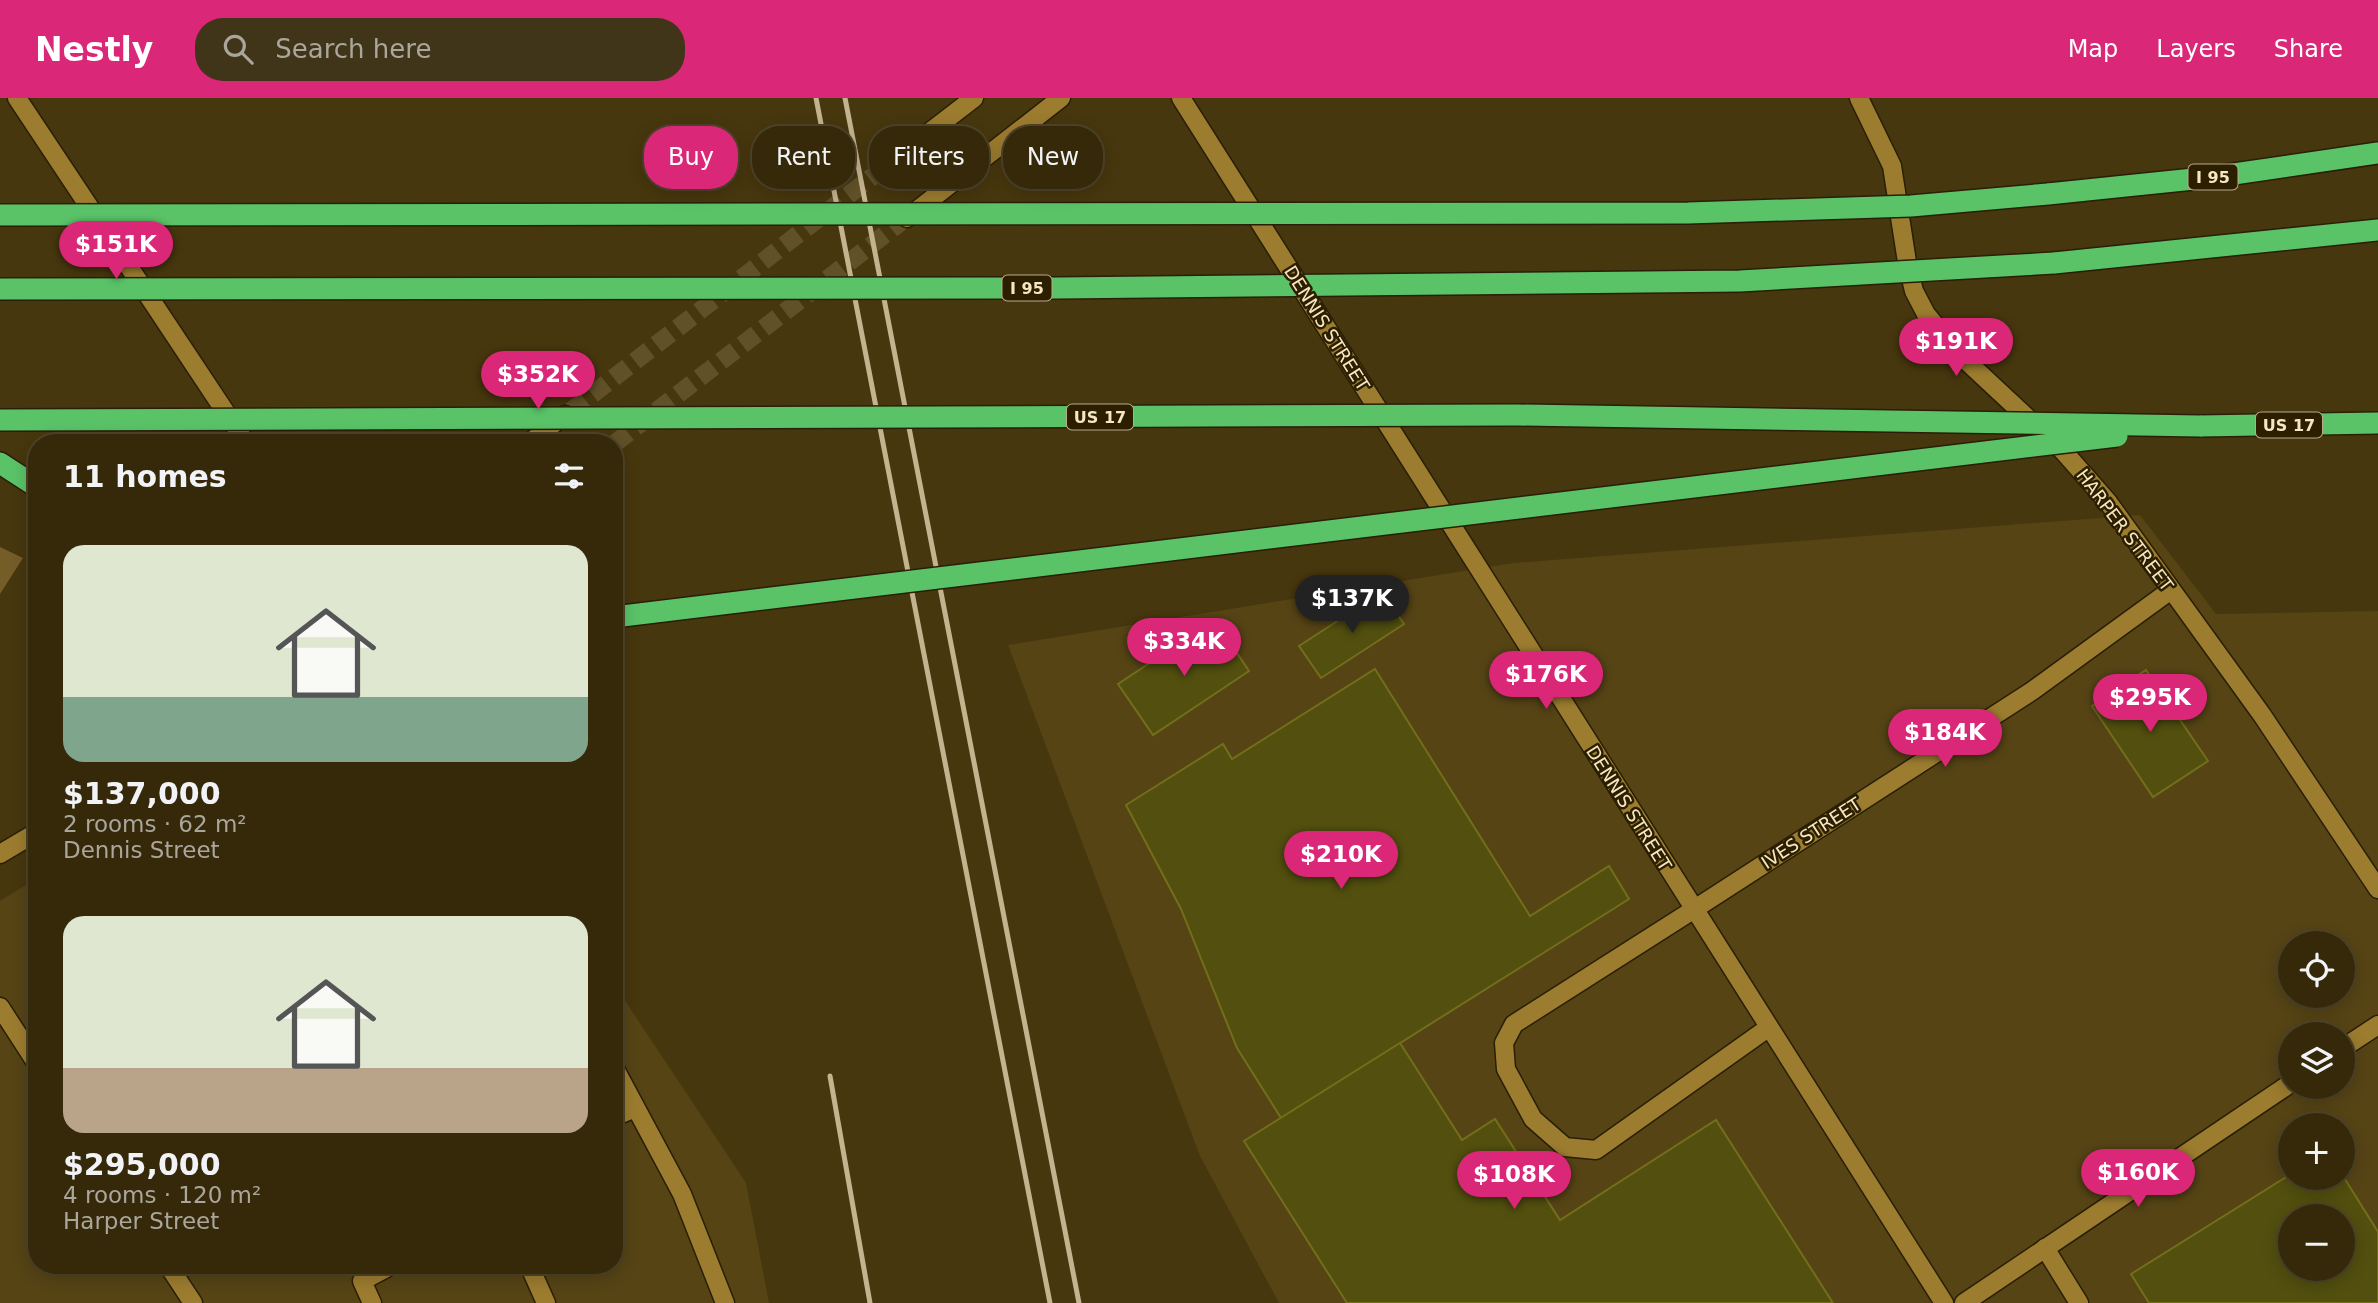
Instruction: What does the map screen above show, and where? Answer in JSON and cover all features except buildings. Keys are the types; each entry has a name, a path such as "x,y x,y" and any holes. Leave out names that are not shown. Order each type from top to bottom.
{"highway":[{"name":"I 95","path":"0,215 1688,213 1911,206 2213,177 2378,153"},
{"name":"I 95","path":"0,289 1057,288 1740,281 2054,263 2378,230"},
{"name":"US 17","path":"0,420 1518,415 2200,426 2378,423"},
{"path":"623,616 2200,426"},
{"path":"0,463 28,481"}],"street":[{"path":"17,98 240,434"},
{"path":"938,126 974,98"},
{"path":"901,222 1061,98"},
{"name":"DENNIS STREET","path":"1181,98 1944,1303"},
{"name":"HARPER STREET","path":"1859,98 1892,166 1907,262 1914,291 1926,314 1960,355 2087,477 2288,752 2378,889"},
{"path":"541,434 571,411"},
{"name":"IVES STREET","path":"1768,1028 1596,1150 1564,1147 1534,1119 1506,1069 1504,1043 1514,1024 2041,684 2171,590"},
{"path":"0,854 28,837"},
{"path":"0,1007 28,1050"},
{"path":"2355,1040 2378,1025"},
{"path":"623,1085 682,1194 725,1303"},
{"path":"1964,1303 2278,1092"},
{"path":"623,1113 635,1108"},
{"path":"2046,1248 2079,1303"},
{"path":"174,1274 193,1303"},
{"path":"372,1303 362,1281 375,1274"},
{"path":"533,1274 545,1303"}],"shaded area":[{"path":"2140,515 2216,614 2378,611 2378,1303 1279,1303 1200,1156 1008,645 1513,563"},
{"path":"0,547 23,558 0,594"},
{"path":"28,884 28,1274 623,1274 623,998 746,1183 769,1303 0,1303 0,901"}],"tunnel":[{"path":"571,411 869,179"},
{"path":"623,437 901,222"}],"railway":[{"path":"816,98 1050,1303"},
{"path":"845,98 1079,1303"},
{"path":"830,1076 870,1303"}]}
